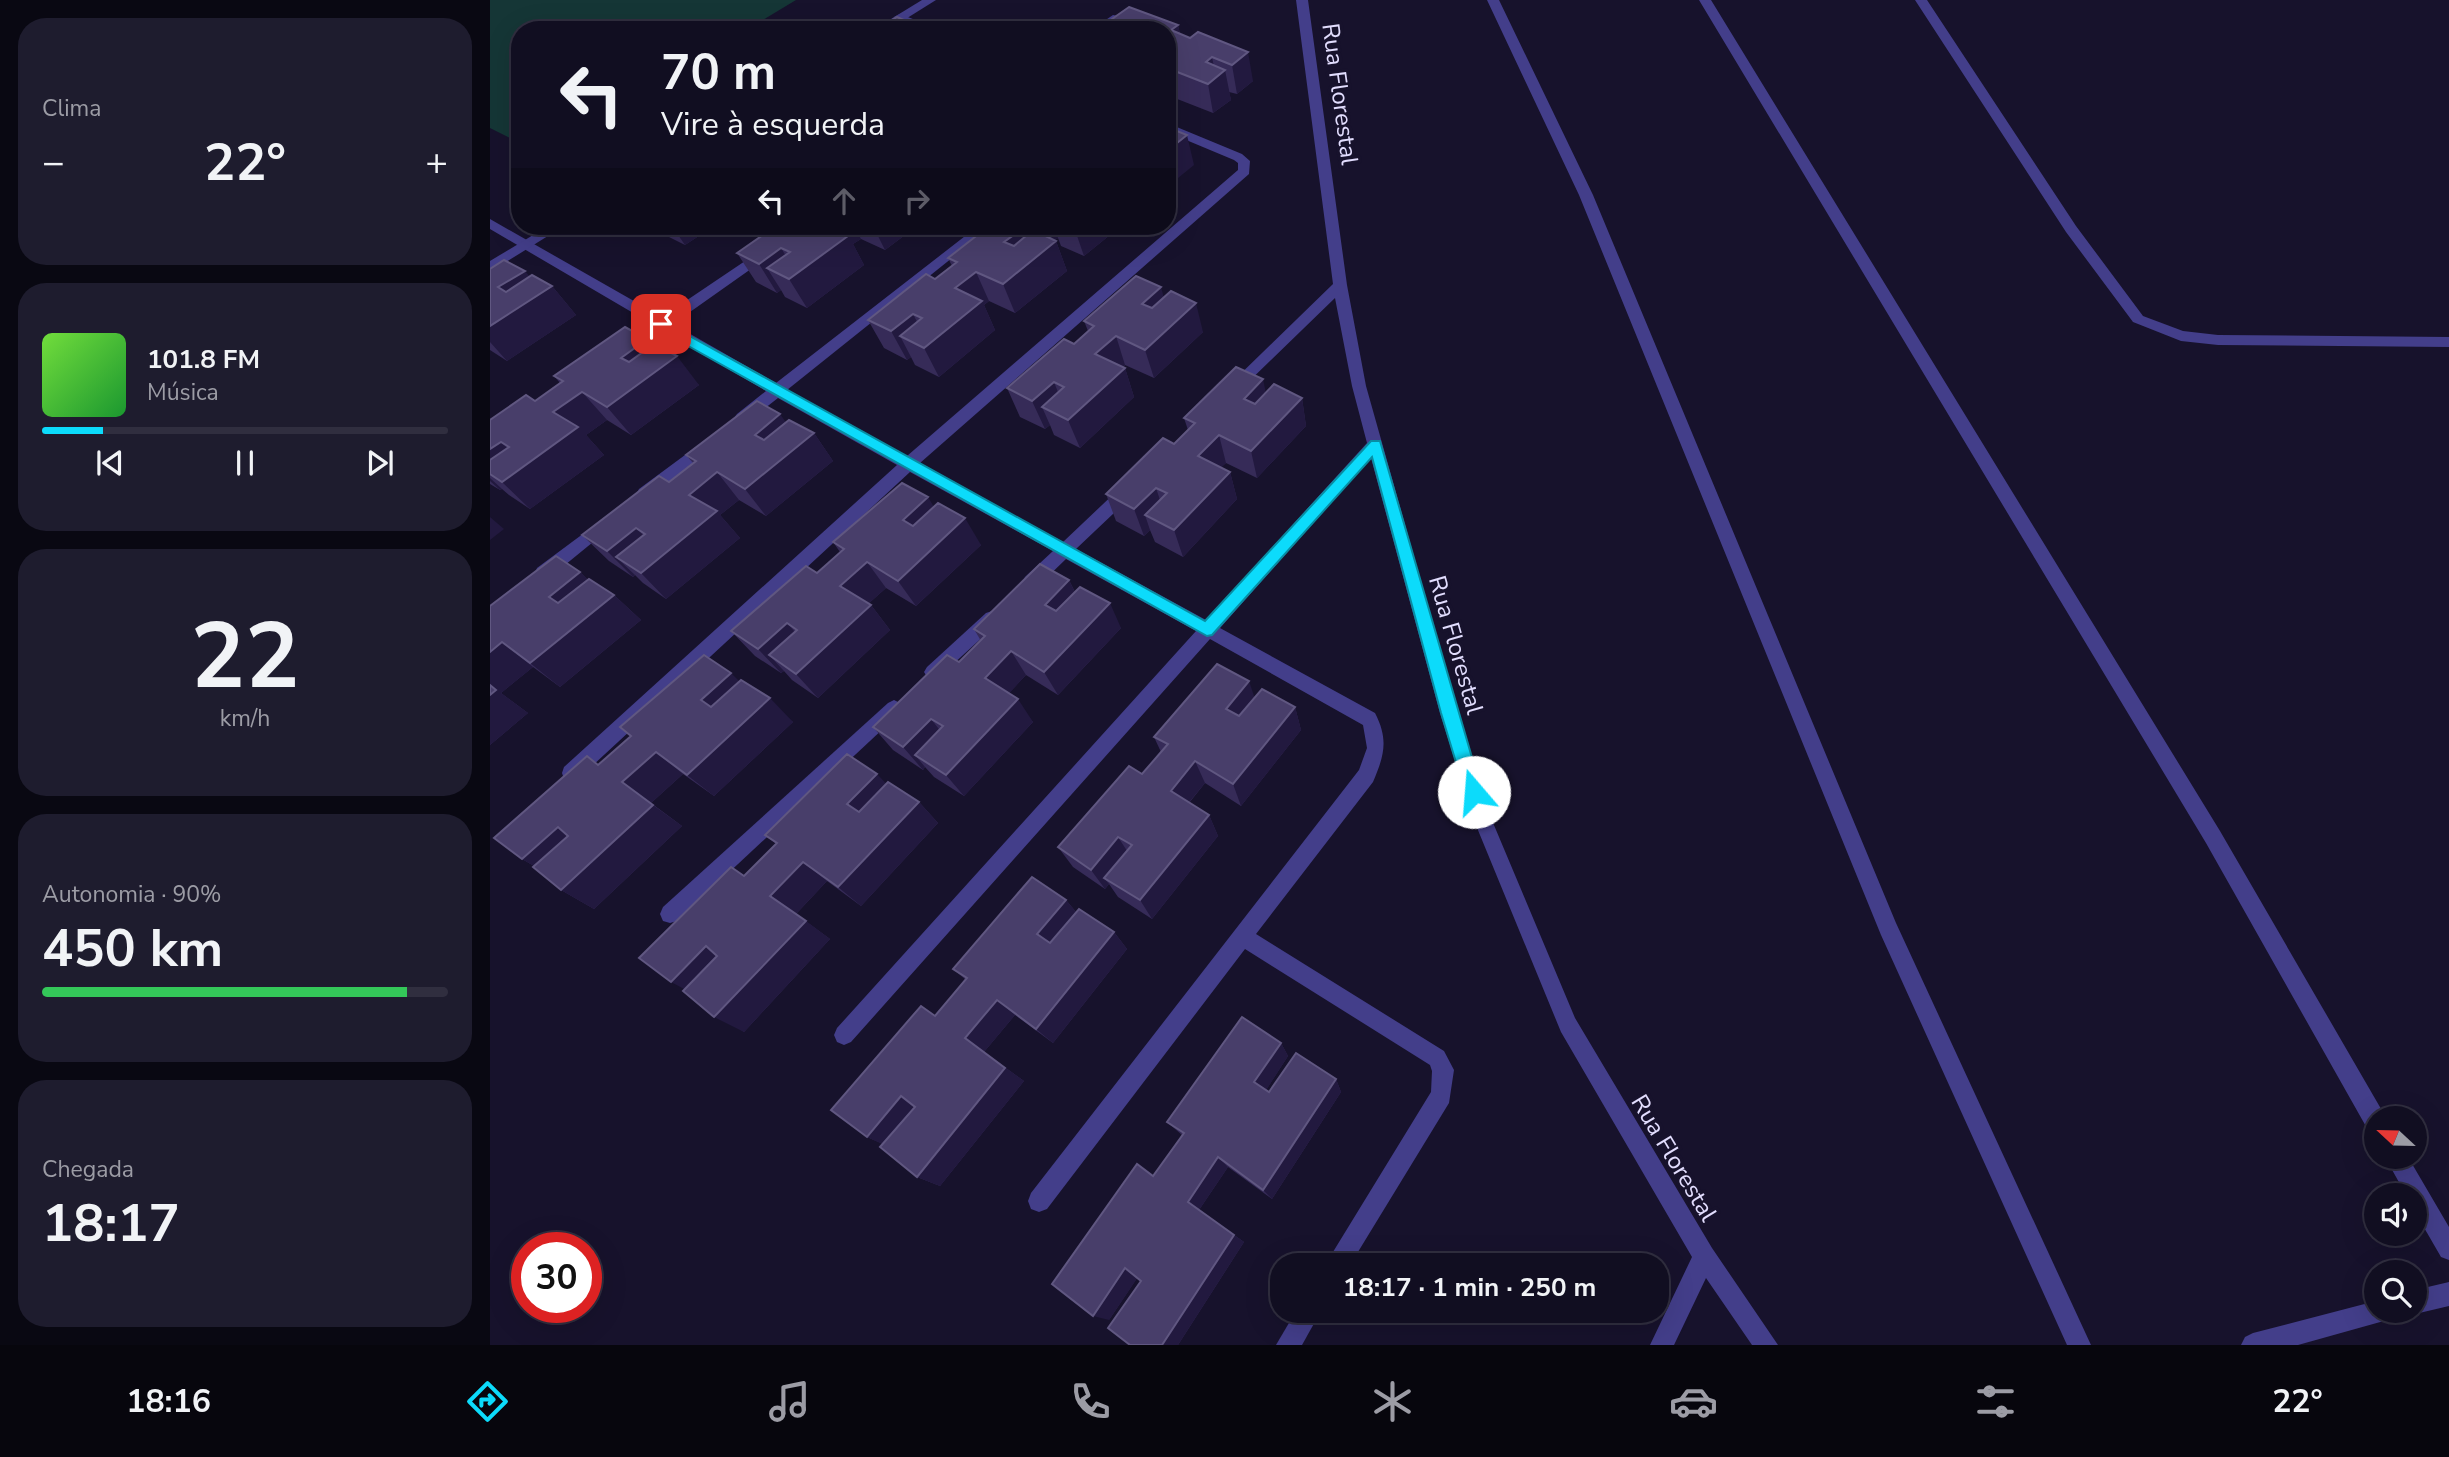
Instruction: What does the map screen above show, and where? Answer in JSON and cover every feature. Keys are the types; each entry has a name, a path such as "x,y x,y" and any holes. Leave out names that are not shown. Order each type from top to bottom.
{"street":[{"path":"893,21 930,0"},
{"name":"Rua Florestal","path":"1302,0 1340,285 1359,386 1449,713 1482,818 1568,1025 1704,1256 1766,1345"},
{"path":"1493,0 1586,195 1888,928 2079,1345"},
{"path":"1705,0 2213,837 2367,1106"},
{"path":"1922,0 2071,229 2138,319 2181,337 2218,340 2449,342"},
{"path":"900,17 910,21"},
{"path":"1111,21 1117,17"},
{"path":"1176,131 1238,157 1244,161 1244,170 1176,230"},
{"path":"490,223 777,391 1369,719 1379,743 1366,776 1039,1201"},
{"path":"490,267 542,235"},
{"path":"615,356 793,235"},
{"path":"634,502 975,235"},
{"path":"560,782 908,464 1170,235"},
{"path":"1222,399 1340,285"},
{"path":"844,1035 1376,444"},
{"path":"923,682 1143,475"},
{"path":"534,579 611,519"},
{"path":"670,914 902,700"},
{"path":"1243,937 1437,1058 1443,1070 1441,1095 1344,1253"},
{"path":"2403,1169 2449,1249"},
{"path":"1662,1345 1704,1256"},
{"path":"2427,1299 2449,1293"},
{"path":"2253,1345 2364,1316"},
{"path":"1288,1345 1302,1323"}],"green space":[{"path":"490,0 796,0 761,21 511,21 511,138 490,128"}],"building":[{"path":"1129,7 1167,21 1117,21 1112,19"},
{"path":"897,17 906,21 891,21"},
{"path":"1176,32 1190,38 1198,32 1248,52 1232,65 1212,57 1206,62 1225,70 1208,84 1176,72"},
{"path":"1176,131 1187,135 1176,144"},
{"path":"763,235 848,236 789,279 767,268 790,252 781,248 759,264 737,253"},
{"path":"977,235 1014,235 1004,242 1014,246 1027,235 1043,235 1056,241 1003,284 976,272 955,288 982,301 924,348 900,336 922,318 913,314 891,331 868,320 926,274 935,279 957,262 948,258"},
{"path":"504,260 525,271 498,287 506,292 532,275 552,286 490,326 490,269"},
{"path":"1136,276 1161,287 1142,304 1152,308 1171,291 1196,303 1145,350 1116,336 1095,354 1125,368 1068,420 1042,407 1064,387 1054,382 1032,401 1007,388 1064,339 1074,344 1094,326 1084,321"},
{"path":"625,327 647,339 621,358 629,362 654,344 677,356 607,407 582,392 553,412 578,427 502,482 490,474 490,460 509,447 501,442 490,449 490,420 526,395 535,401 563,381 554,376"},
{"path":"1236,367 1263,379 1244,399 1255,404 1274,384 1302,398 1251,451 1219,435 1198,456 1230,472 1174,530 1145,515 1167,493 1156,488 1134,509 1106,494 1163,438 1174,444 1195,423 1184,418"},
{"path":"757,401 780,414 755,435 764,440 789,420 814,433 745,489 717,472 689,495 717,511 641,573 616,557 645,534 636,528 607,551 582,535 659,476 669,482 696,461 686,455"},
{"path":"902,483 928,497 903,520 913,526 938,503 965,518 898,581 867,562 840,586 871,605 796,674 769,655 797,630 787,623 758,649 731,631 806,566 817,573 844,549 833,542"},
{"path":"556,556 580,572 549,597 558,603 589,579 614,595 530,663 502,642 490,652 490,606"},
{"path":"1040,564 1069,580 1045,605 1056,611 1080,587 1110,603 1044,672 1011,651 985,678 1018,699 946,775 915,755 943,726 931,719 903,747 873,727 947,655 959,662 985,636 974,629"},
{"path":"704,655 731,673 701,700 711,707 741,680 770,698 687,775 656,752 622,782 653,805 561,890 533,867 568,836 558,827 522,859 494,838 587,756 598,765 631,736 620,727"},
{"path":"1217,664 1249,681 1226,709 1239,716 1262,689 1295,707 1233,784 1195,761 1171,791 1209,815 1140,900 1104,878 1132,845 1118,837 1091,870 1058,847 1129,766 1142,774 1168,744 1154,737"},
{"path":"847,754 877,774 847,804 859,812 888,782 919,802 838,887 803,862 770,896 806,921 714,1017 683,991 717,956 706,946 671,982 639,958 731,867 744,876 777,843 765,835"},
{"path":"1032,877 1066,900 1037,934 1050,943 1079,909 1114,932 1036,1029 997,1000 965,1038 1005,1068 917,1177 880,1147 915,1107 901,1096 867,1137 831,1110 921,1006 935,1016 967,978 953,969"},
{"path":"1242,1017 1281,1043 1254,1082 1269,1092 1296,1053 1336,1079 1263,1190 1218,1157 1188,1202 1234,1235 1162,1345 1130,1345 1108,1328 1141,1281 1125,1268 1093,1316 1052,1284 1137,1164 1153,1176 1184,1133 1167,1122"}],"route":[{"path":"661,324 1207,630 1376,444 1449,713 1474,792"}]}
